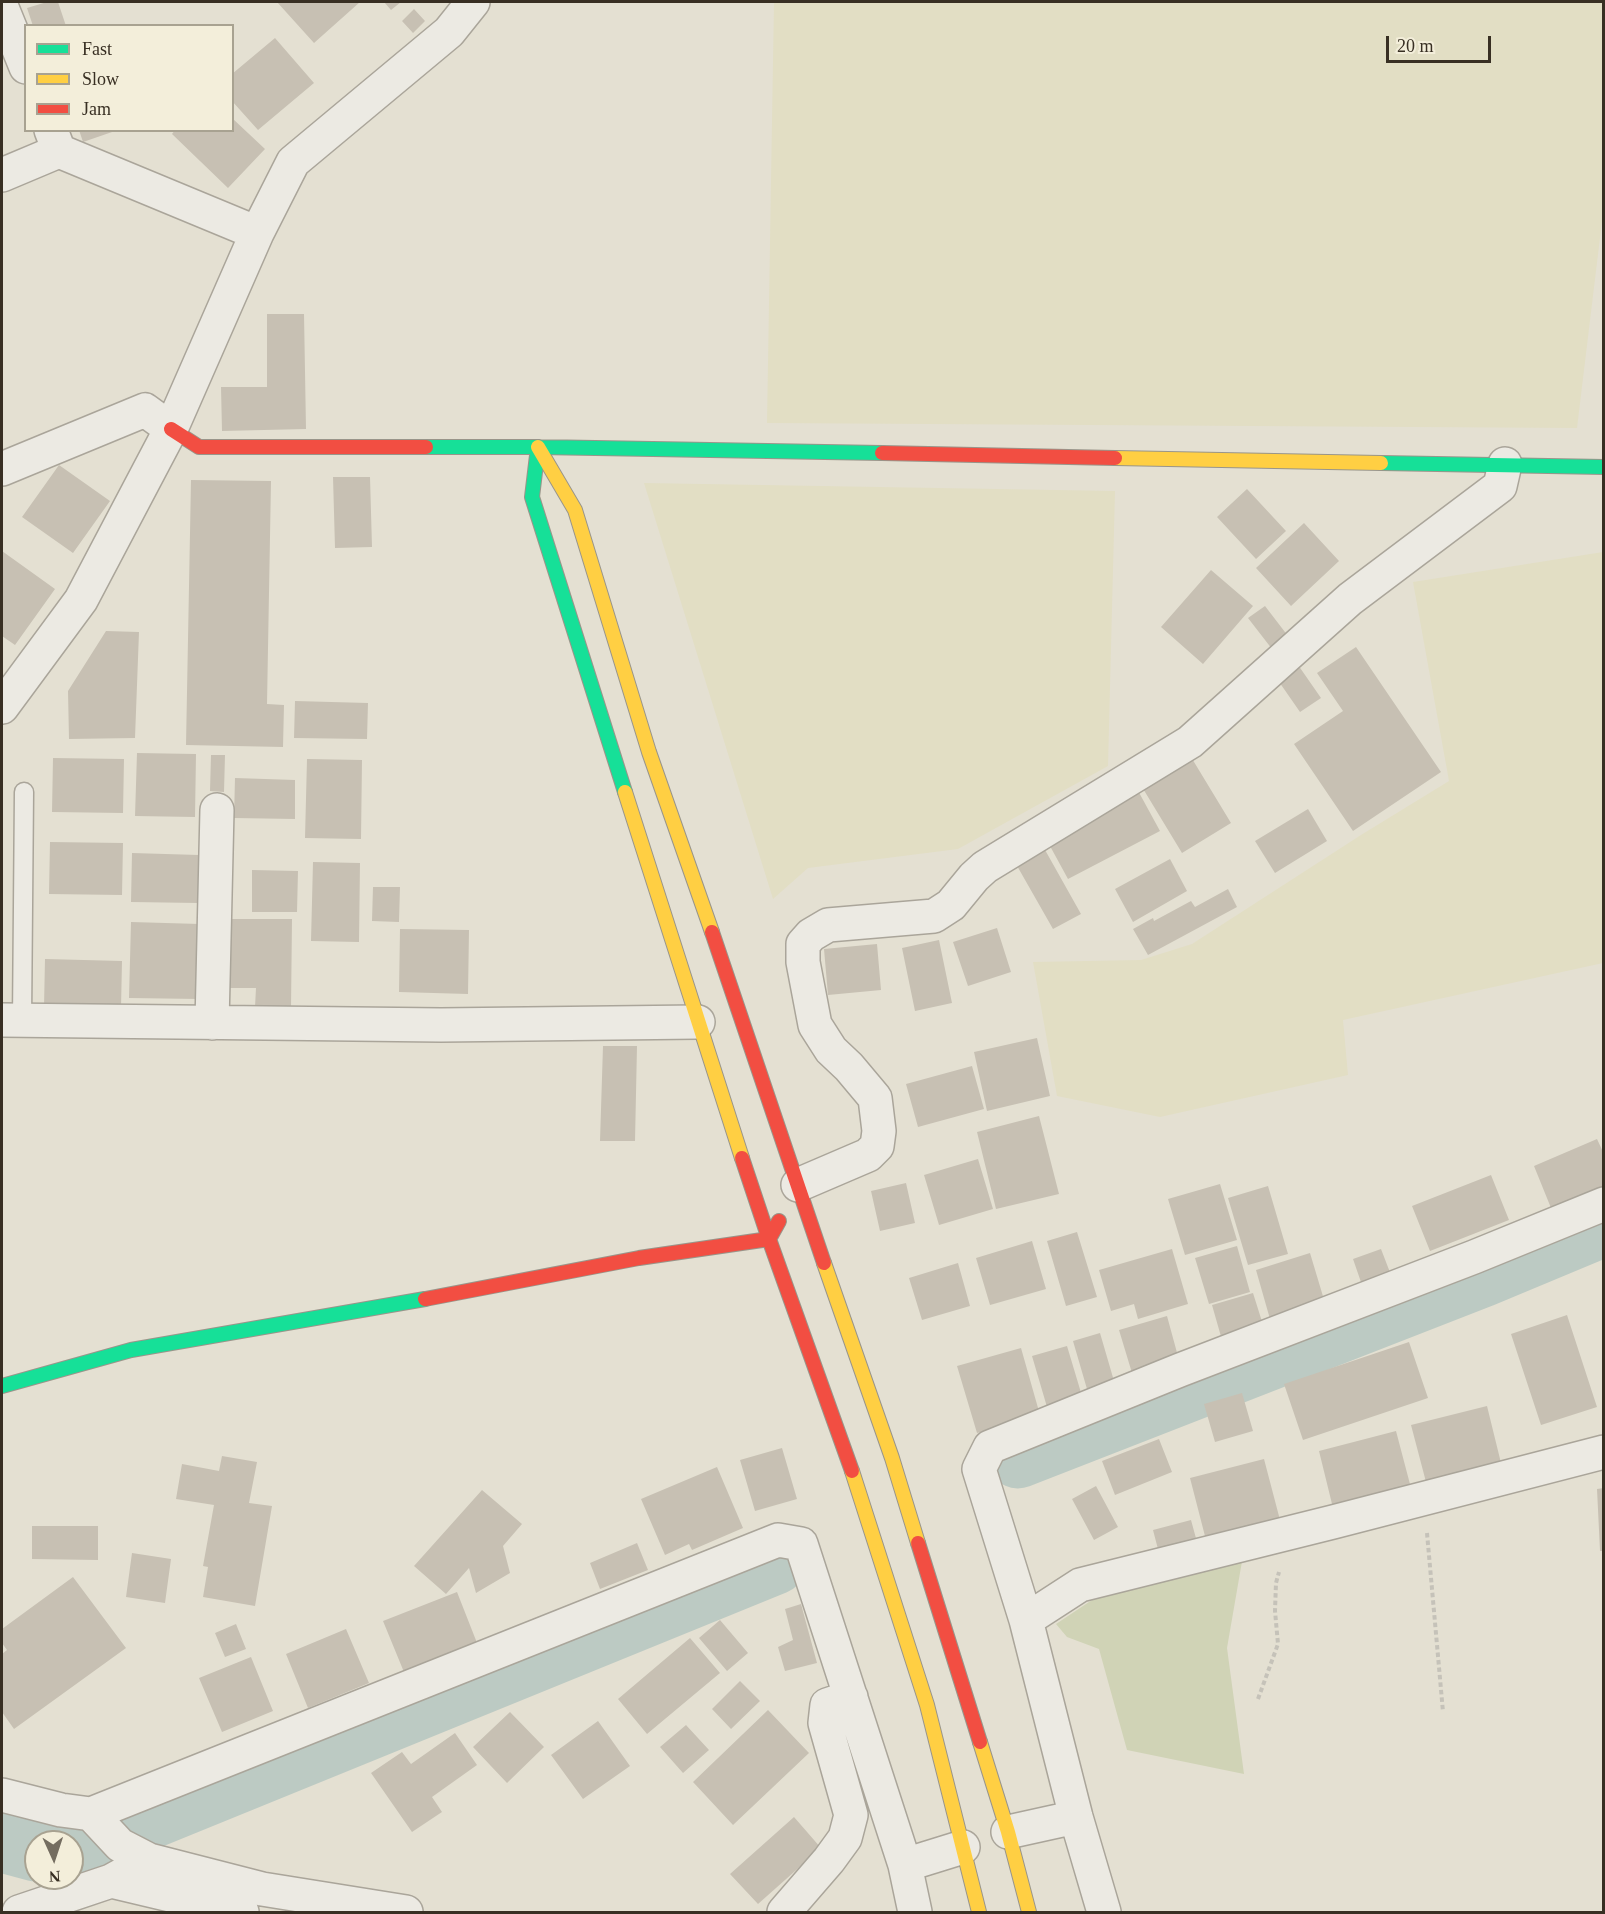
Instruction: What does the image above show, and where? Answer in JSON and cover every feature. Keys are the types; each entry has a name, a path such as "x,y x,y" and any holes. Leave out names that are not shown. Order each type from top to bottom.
{"street":[{"path":"2,707 81,600 171,429 257,233 293,162 449,32 473,2"},
{"path":"2,8 24,62"},
{"path":"2,175 55,141 257,233"},
{"path":"2,469 145,410 199,447 538,447 1604,466"},
{"path":"538,447 532,497 698,1022 769,1239 863,1503 927,1705 980,1912"},
{"path":"538,447 575,510 649,752 738,1005 790,1200 892,1458 1008,1832 1029,1912"},
{"path":"769,1239 790,1200 868,1155 877,1146 879,1131 875,1098 831,1050 815,1025 803,962 803,944 811,934 828,925 934,916 951,906 985,867 1190,742 1350,599 1500,486 1505,464"},
{"path":"1604,479 1604,485"},
{"path":"212,1023 217,810"},
{"path":"12,1020 441,1025 698,1022"},
{"path":"1104,1912 1076,1817 1026,1620 979,1469 990,1447 1604,1204"},
{"path":"2,1386 130,1350 429,1298 639,1258 769,1239"},
{"path":"1026,1620 1080,1585 1604,1452"},
{"path":"94,1818 778,1540 801,1544 905,1864 915,1912"},
{"path":"784,1912 845,1838 851,1815 825,1723 827,1705 851,1697"},
{"path":"2,1795 94,1818 120,1845 149,1860 262,1889 406,1912"},
{"path":"1008,1832 1076,1817"},
{"path":"905,1864 963,1847"},
{"path":"20,1912 111,1881 149,1860"},
{"path":"111,1881 242,1912"}],"lane":[{"path":"12,1020 24,792"}],"path":[{"path":"1424,1499 1443,1712"},
{"path":"1258,1699 1278,1644 1275,1611 1276,1583 1289,1533"}],"shaded area":[{"path":"774,2 1603,2 1603,213 1577,428 767,423"},
{"path":"644,483 1115,491 1108,766 958,849 808,868 773,899"},
{"path":"1603,552 1603,963 1343,1020 1348,1075 1160,1117 1057,1096 1033,962 1141,960 1192,944 1449,781 1413,582"}],"green space":[{"path":"1245,1544 1227,1648 1244,1774 1127,1750 1099,1649 1067,1637 1056,1624 1092,1600"}],"building":[{"path":"47,2 58,2 65,24 32,24 27,8"},
{"path":"277,2 360,2 314,43"},
{"path":"384,2 401,2 391,10"},
{"path":"414,9 425,21 413,33 402,21"},
{"path":"275,38 314,83 258,130 234,103 234,72"},
{"path":"234,120 265,149 228,188 172,134 174,132 234,132"},
{"path":"80,132 112,132 83,142"},
{"path":"267,314 304,314 306,429 222,431 221,387 267,387"},
{"path":"59,465 110,501 73,553 22,517"},
{"path":"333,477 370,477 372,547 335,548"},
{"path":"191,480 271,481 267,704 284,705 283,747 186,745"},
{"path":"1247,489 1286,531 1256,559 1217,517"},
{"path":"1304,523 1339,561 1291,606 1256,568"},
{"path":"2,551 55,589 15,645 2,636"},
{"path":"1211,570 1253,606 1203,664 1161,627"},
{"path":"1265,606 1288,636 1272,649 1248,618"},
{"path":"106,631 139,632 135,738 69,739 68,691"},
{"path":"1356,647 1441,772 1353,831 1294,744 1343,711 1317,673"},
{"path":"1296,662 1321,698 1300,712 1275,676"},
{"path":"295,701 368,703 367,739 294,738"},
{"path":"137,753 196,754 195,817 135,816"},
{"path":"211,755 225,755 224,792 210,791"},
{"path":"1191,757 1231,823 1182,853 1142,787"},
{"path":"53,758 124,759 123,813 52,812"},
{"path":"307,759 362,760 361,839 305,838"},
{"path":"235,778 295,780 295,819 234,818"},
{"path":"1136,787 1160,831 1068,879 1044,835"},
{"path":"1308,809 1327,841 1275,873 1255,841"},
{"path":"1040,841 1081,914 1053,929 1012,857"},
{"path":"50,842 123,843 122,895 49,894"},
{"path":"132,853 199,855 198,903 131,902"},
{"path":"1170,859 1187,891 1133,922 1115,889"},
{"path":"313,862 360,863 359,942 311,941"},
{"path":"252,870 298,871 297,912 252,912"},
{"path":"373,887 400,887 399,922 372,921"},
{"path":"1228,889 1237,907 1148,955 1133,929 1153,918 1154,921 1191,901 1195,907"},
{"path":"229,919 292,919 291,1008 255,1007 256,988 227,988"},
{"path":"131,922 200,924 199,999 129,998"},
{"path":"997,928 1011,972 968,986 953,942"},
{"path":"400,929 469,930 468,994 399,992"},
{"path":"939,940 952,1003 915,1011 902,948"},
{"path":"877,944 881,990 828,995 824,949"},
{"path":"45,959 122,961 121,1008 44,1007"},
{"path":"1037,1038 1050,1096 987,1111 974,1052"},
{"path":"603,1046 637,1046 635,1141 600,1141"},
{"path":"972,1066 984,1109 918,1127 906,1084"},
{"path":"1039,1116 1059,1194 996,1209 977,1132"},
{"path":"1597,1139 1604,1154 1604,1186 1551,1208 1534,1166"},
{"path":"978,1159 993,1209 939,1225 924,1175"},
{"path":"1491,1175 1509,1220 1430,1251 1412,1206"},
{"path":"906,1183 915,1223 880,1231 871,1191"},
{"path":"1220,1184 1237,1240 1185,1255 1168,1199"},
{"path":"1268,1186 1288,1254 1248,1265 1228,1198"},
{"path":"1077,1232 1097,1297 1066,1306 1047,1241"},
{"path":"1032,1241 1046,1289 990,1305 976,1258"},
{"path":"1237,1246 1250,1292 1209,1304 1195,1258"},
{"path":"1172,1249 1188,1304 1138,1319 1134,1304 1111,1311 1099,1270"},
{"path":"1381,1249 1391,1275 1362,1285 1353,1259"},
{"path":"1310,1253 1325,1303 1270,1319 1256,1270"},
{"path":"958,1263 970,1306 922,1320 909,1278"},
{"path":"1253,1293 1264,1328 1222,1340 1212,1305"},
{"path":"1567,1315 1597,1407 1541,1425 1511,1334"},
{"path":"1167,1316 1179,1360 1132,1373 1119,1330"},
{"path":"1100,1333 1114,1381 1087,1389 1073,1341"},
{"path":"1409,1342 1428,1398 1303,1440 1284,1384"},
{"path":"1067,1346 1082,1396 1047,1407 1032,1356"},
{"path":"1021,1348 1040,1415 977,1433 957,1366"},
{"path":"1242,1393 1253,1431 1215,1442 1204,1404"},
{"path":"1487,1406 1501,1463 1426,1482 1411,1425"},
{"path":"1396,1431 1411,1488 1333,1508 1319,1451"},
{"path":"1159,1439 1172,1472 1115,1495 1102,1461"},
{"path":"782,1448 797,1499 755,1511 740,1460"},
{"path":"222,1456 257,1462 249,1503 272,1506 255,1606 203,1597 208,1567 203,1566 214,1505 176,1499 182,1464 219,1471"},
{"path":"1264,1459 1280,1520 1206,1540 1190,1478"},
{"path":"717,1467 743,1528 692,1550 689,1544 665,1555 641,1499"},
{"path":"1096,1486 1118,1527 1094,1540 1072,1499"},
{"path":"1604,1488 1604,1551 1600,1551 1597,1489"},
{"path":"482,1490 522,1524 503,1546 510,1573 476,1593 469,1568 446,1594 414,1566"},
{"path":"1191,1520 1197,1542 1159,1553 1153,1530"},
{"path":"32,1526 98,1526 98,1560 32,1559"},
{"path":"637,1543 648,1570 600,1589 590,1563"},
{"path":"132,1553 171,1559 165,1603 126,1597"},
{"path":"73,1577 126,1648 14,1729 2,1712 2,1654 7,1650 2,1643 2,1629"},
{"path":"457,1592 479,1648 406,1677 383,1621"},
{"path":"801,1604 817,1663 785,1671 778,1647 793,1640 785,1609"},
{"path":"720,1620 748,1653 727,1671 699,1638"},
{"path":"236,1624 246,1649 225,1657 215,1633"},
{"path":"346,1629 369,1683 308,1708 286,1654"},
{"path":"690,1638 720,1673 647,1734 618,1699"},
{"path":"251,1657 273,1711 222,1732 199,1678"},
{"path":"740,1681 760,1701 731,1729 712,1709"},
{"path":"768,1710 809,1753 733,1825 693,1782"},
{"path":"510,1712 544,1747 507,1783 473,1747"},
{"path":"598,1721 630,1766 583,1799 551,1755"},
{"path":"686,1725 709,1750 683,1773 660,1747"},
{"path":"455,1733 477,1765 432,1797 442,1812 412,1832 371,1773 402,1752 411,1764"},
{"path":"794,1817 821,1848 758,1904 730,1874"}],"waterway":[{"path":"1018,1457 1482,1276 1604,1225"},
{"path":"84,1842 144,1820 775,1563"},
{"path":"2,1841 24,1847"}],"traffic: fast":[{"path":"426,447 882,453"},
{"path":"538,447 532,497 625,792"},
{"path":"1381,463 1604,467"},
{"path":"2,1386 131,1350 425,1299"}],"traffic: slow":[{"path":"538,447 575,510 649,752 712,932"},
{"path":"1115,458 1381,463"},
{"path":"625,792 742,1158"},
{"path":"824,1263 892,1458 918,1543"},
{"path":"852,1471 927,1705 979,1912"},
{"path":"980,1742 1008,1832 1029,1912"}],"traffic: jam":[{"path":"171,429 199,447 426,447"},
{"path":"882,453 1115,458"},
{"path":"712,932 824,1263"},
{"path":"742,1158 852,1471"},
{"path":"425,1299 639,1258 769,1239 779,1221"},
{"path":"918,1543 980,1742"}]}
